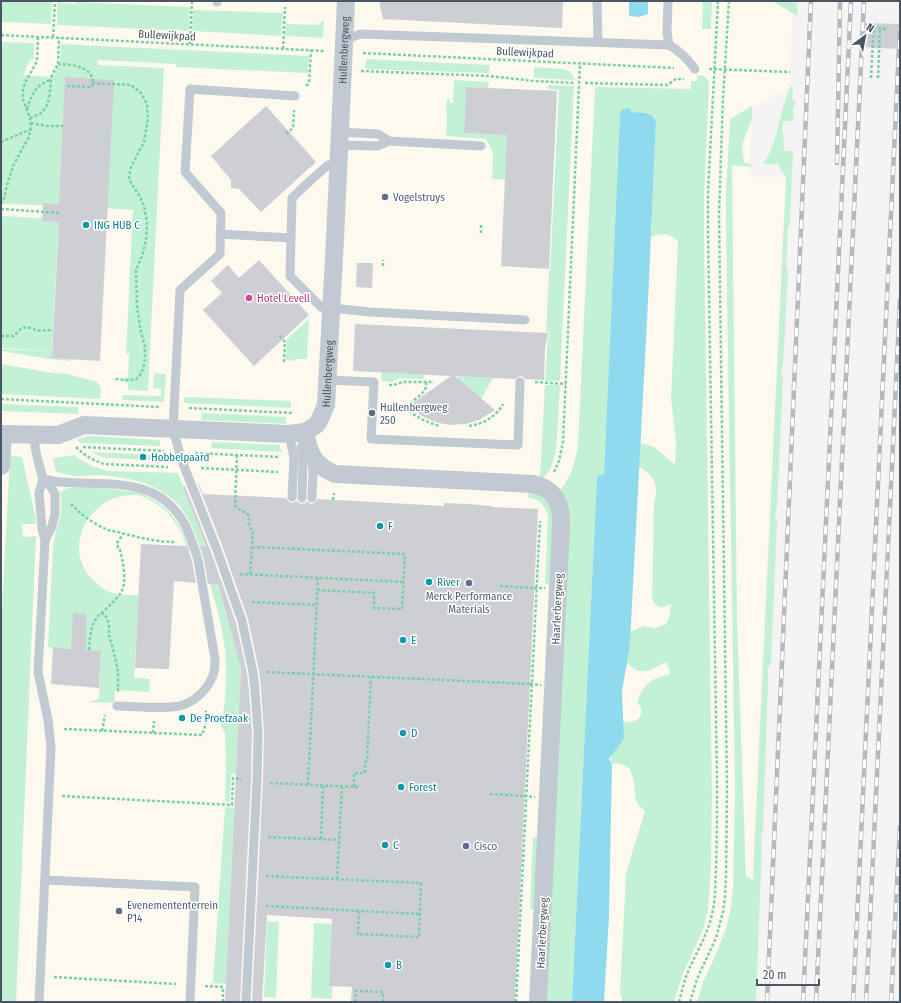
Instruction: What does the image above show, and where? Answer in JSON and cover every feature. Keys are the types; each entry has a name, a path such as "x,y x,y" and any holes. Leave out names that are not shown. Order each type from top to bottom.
{"street":[{"name":"Hullenbergweg","path":"297,433 311,429 320,421 326,405 346,1"},
{"path":"1,466 2,434 58,435 84,425 173,430 297,433 307,444 303,456 335,474 533,484 543,487"},
{"name":"Haarlerbergweg","path":"538,1002 561,514 560,506 556,499 543,487"}],"lane":[{"path":"597,1 598,42"},
{"path":"668,1 667,32 669,45"},
{"path":"344,41 360,34 669,45 684,55 695,69"},
{"path":"246,1002 257,780 258,732 253,672 242,621 226,574 179,452 173,430 180,290 220,254 220,212 185,172 190,89 295,96"},
{"path":"340,138 378,146 389,141 481,146"},
{"path":"338,166 328,165 292,198 290,276 321,308 525,320"},
{"path":"220,234 291,238"},
{"path":"327,380 374,382 371,439 518,445 520,382"},
{"path":"297,433 303,457 302,498"},
{"path":"33,435 43,479 51,487 55,494 55,512 52,526 45,540"},
{"path":"292,497 303,456"},
{"path":"303,456 313,473 312,498"},
{"path":"43,479 59,482 123,485 143,489 153,493 170,505 184,523 198,560 215,660 214,672 207,686 202,693 193,700 182,705 171,707 117,706"},
{"path":"39,1002 51,748 49,728 38,672 45,540 42,528 39,493 43,479"},
{"path":"45,880 195,887 190,1002"}],"path":[{"path":"53,37 55,1"},
{"path":"190,44 192,1"},
{"path":"679,1002 690,968 705,938 715,899 717,835 708,192 718,1"},
{"path":"690,1002 697,979 713,946 719,927 725,897 727,789 718,215 729,1"},
{"path":"283,49 285,7"},
{"path":"868,27 888,29"},
{"path":"871,78 875,28"},
{"path":"878,78 880,29"},
{"name":"Bullewijkpad","path":"1,35 325,51"},
{"path":"1,204 14,166 28,140 31,129 30,118 23,100 23,90 25,82 37,61 38,36"},
{"path":"30,118 43,112 48,104 51,78 58,64 59,38"},
{"name":"Bullewijkpad","path":"362,53 695,69"},
{"path":"543,487 555,471 561,456 563,442 580,63"},
{"path":"58,64 79,67 90,72 92,77 92,87 65,86"},
{"path":"715,70 790,72"},
{"path":"342,71 489,76 534,81 574,83"},
{"path":"27,109 31,96 36,88 51,78"},
{"path":"585,83 667,85 676,79"},
{"path":"92,83 131,85 142,93 148,104 148,119 144,142 131,168 129,177 131,184 144,206 147,223 146,241 136,270 137,306 145,347 145,360 143,369 136,379 113,379"},
{"path":"31,123 47,126 63,126"},
{"path":"1,142 31,129"},
{"path":"1,209 61,213"},
{"path":"481,225 481,233"},
{"path":"383,260 383,266"},
{"path":"1,336 13,336 24,327 38,330 53,330"},
{"path":"280,336 285,342 284,362"},
{"path":"374,384 394,385 403,382 434,382"},
{"path":"426,382 426,390 405,407 418,418 446,427"},
{"path":"520,382 566,384"},
{"path":"467,427 478,424 491,417 498,412 504,403"},
{"path":"72,449 84,447 238,455 303,456"},
{"path":"238,455 235,506 249,515 249,525 253,532 250,575"},
{"path":"59,482 64,494 73,506 101,527 123,534 168,542 192,542"},
{"path":"516,1002 540,519"},
{"path":"89,650 92,626 97,617 120,595 124,586 124,566 117,543 123,534"},
{"path":"252,547 404,554 402,609 374,608 374,593 318,590"},
{"path":"226,574 404,582"},
{"path":"308,785 318,578"},
{"path":"500,586 545,588"},
{"path":"235,602 317,605"},
{"path":"101,613 105,615 109,624 109,635 118,671 117,706"},
{"path":"253,672 541,685"},
{"path":"354,787 354,773 365,773 371,677"},
{"path":"49,728 202,735 205,726 207,686"},
{"path":"49,796 232,805 233,778 257,780 270,783 358,787"},
{"path":"321,839 323,786"},
{"path":"337,880 342,786"},
{"path":"490,794 535,796"},
{"path":"254,836 339,840"},
{"path":"252,875 421,883 418,937 358,934 359,911"},
{"path":"251,906 419,914"},
{"path":"40,977 223,987 223,1002"},
{"path":"355,1002 356,991 383,992 383,1002"}],"shaded area":[{"path":"1,1 793,1 790,87 752,108 749,167 749,176 786,177 747,1002 1,1002"}],"green space":[{"path":"1,1 52,2 51,24 1,22"},
{"path":"703,1 712,1 711,29 702,29"},
{"path":"772,1 797,1 797,16"},
{"path":"57,2 76,4 76,2 190,7 189,31 57,25"},
{"path":"193,10 283,13 281,36 192,31"},
{"path":"324,20 323,38 285,36 286,24 318,25"},
{"path":"1,42 34,43 34,60 30,60 23,75 51,77 53,77 60,62 61,44 309,56 308,73 176,67 176,64 97,60 98,65 164,68 148,391 128,390 128,383 123,382 124,378 128,378 129,354 126,354 133,210 4,204 1,202"},
{"path":"366,59 490,65 489,73 365,69"},
{"path":"534,67 564,69 571,73 574,80 534,78"},
{"path":"697,75 704,76 708,80 709,84 704,199 712,793 711,869 708,910 703,930 682,976 674,1002 621,1002 620,992 626,873 645,811 638,805 630,769 621,764 612,764 611,759 612,755 623,739 623,722 633,722 641,715 640,707 637,702 643,690 650,682 659,677 671,674 666,662 650,670 641,671 636,670 627,662 630,632 644,626 656,628 666,624 669,618 671,604 665,607 660,607 656,605 652,599 654,503 656,486 652,477 639,467 640,444 646,444 655,448 675,464 676,441 671,399 678,241 672,236 665,234 651,237 656,122 652,115 646,112 630,112 629,109 626,108 622,110 620,114 604,475 597,477 572,1002 547,1002 560,491 572,468 578,444 595,87 691,89 691,81 697,81"},
{"path":"454,80 489,82 488,88 466,87 464,133 531,136 505,180 492,179 493,152 486,139 446,136 447,99 450,100 450,103 453,103"},
{"path":"548,85 574,86 560,381 545,381 549,332 546,332 559,90 548,89"},
{"path":"793,86 792,100 795,100 793,110 794,121 783,121 782,131 784,151 793,151 790,222 787,236 786,263 788,272 783,365 781,371 783,379 777,507 775,514 777,523 771,662 768,668 756,1000 755,1002 697,1002 703,982 726,928 731,907 733,888 735,789 726,233 726,193 730,119 752,106 752,119 742,145 744,162 751,164 752,167 732,165 737,621 746,876 753,880 786,178 779,164 763,164 773,145 790,87"},
{"path":"1,216 65,219 65,234 58,234 52,351 1,348"},
{"path":"309,319 307,359 295,359 295,361 286,360 287,339"},
{"path":"1,349 52,351 52,358 66,359 67,352 71,353 70,361 1,351"},
{"path":"1,364 67,374 97,382 101,387 100,399 1,394"},
{"path":"382,372 424,375 424,377 422,379 399,378 392,382 381,381"},
{"path":"154,373 166,374 164,402 122,400 123,395 161,396 161,389 153,388"},
{"path":"458,376 493,378 481,399 456,390"},
{"path":"545,385 560,385 555,455 550,470 543,478 540,478"},
{"path":"184,398 291,401 291,408 184,403"},
{"path":"1,404 78,407 78,414 1,411"},
{"path":"202,413 286,417 286,424 201,420"},
{"path":"90,436 160,440 160,446 80,443 77,439"},
{"path":"212,442 280,445 282,452 211,448"},
{"path":"92,452 170,456 173,461 108,458 101,457"},
{"path":"74,455 94,467 109,471 178,473 216,576 241,668 236,774 231,774 230,802 225,802 225,733 221,726 225,702 226,679 224,641 203,559 191,525 180,506 174,500 157,489 143,483 113,476 72,476 56,472 53,458"},
{"path":"10,456 22,457 36,519 36,524 22,524 23,537 36,536 16,1002 1,1002 1,627"},
{"path":"69,488 94,488 130,491 149,497 167,510 177,522 190,551 187,551 184,539 170,515 147,498 135,495 116,498 103,504 92,514 84,525 80,539 79,553 83,566 92,579 106,591 121,595 139,595 134,678 150,679 149,692 115,690 114,703 88,702 99,699 101,651 48,647 53,546 61,513 60,493"},
{"path":"529,492 539,494 549,503 553,516 550,581 547,584 545,584 548,515 541,503 528,498"},
{"path":"225,807 234,808 226,984 213,983"},
{"path":"533,837 538,838 535,909 530,909"},
{"path":"267,921 279,922 276,998 264,997"},
{"path":"314,923 335,924 332,999 311,998"}],"water":[{"path":"629,1 648,1 648,14 639,17 629,16"},
{"path":"626,108 631,109 631,112 642,112 649,114 656,122 630,642 622,691 624,739 609,759 612,764 609,916 604,1002 572,1002 597,477 604,474 620,114 622,110"}],"building":[{"path":"379,1 563,1 562,28 383,19"},
{"path":"862,23 900,24 900,49 860,47"},
{"name":"ING HUB C","path":"65,77 114,80 100,361 52,358 59,222 42,221 43,203 59,204"},
{"path":"466,87 557,91 549,269 501,266 507,135 464,133"},
{"path":"266,106 316,162 261,212 239,189 231,188 231,180 211,156"},
{"path":"259,260 309,315 254,366 203,310 222,293 211,281 228,265 239,278"},
{"path":"357,263 373,263 372,288 356,287"},
{"path":"355,324 548,333 545,348 544,380 525,379 521,376 515,379 455,376 495,410 479,420 465,424 450,425 439,423 419,414 410,405 451,376 353,371"},
{"path":"198,484 203,494 286,498 289,502 292,503 297,501 301,504 307,501 311,504 318,499 444,506 444,503 467,504 492,507 538,509 515,1002 351,1002 352,987 329,986 332,919 267,915 262,1002 252,1002 263,780 264,733 261,689 259,671 248,619 223,548"},
{"path":"185,486 211,552 236,623 247,673 249,691 252,733 251,780 240,1002 225,1002 241,668 218,584 208,584 204,559 200,546 206,546 183,487"},
{"path":"141,544 187,546 192,561 196,583 174,581 169,669 135,668"},
{"path":"73,613 86,614 86,650 101,651 99,688 51,684 53,647 71,649"}],"railway":[{"path":"767,1002 811,1"},
{"path":"837,163 840,1"},
{"path":"803,1002 851,1"},
{"path":"816,1002 864,1"},
{"path":"853,1002 900,27"},
{"path":"866,1002 900,300"},
{"path":"891,1002 900,827"}],"place":[{"name":"Vogelstruys","path":"385,197"},
{"name":"ING HUB C","path":"86,225"},
{"name":"Hotel Levell","path":"249,298"},
{"name":"Hullenbergweg 250","path":"372,413"},
{"name":"Hobbelpaard","path":"143,457"},
{"name":"F","path":"380,526"},
{"name":"River","path":"429,582"},
{"name":"Merck Performance Materials","path":"469,583"},
{"name":"E","path":"403,640"},
{"name":"De Proefzaak","path":"182,718"},
{"name":"D","path":"403,733"},
{"name":"Forest","path":"401,787"},
{"name":"C","path":"385,845"},
{"name":"Cisco","path":"466,846"},
{"name":"Evenemententerrein P14","path":"119,911"},
{"name":"B","path":"388,965"}]}
